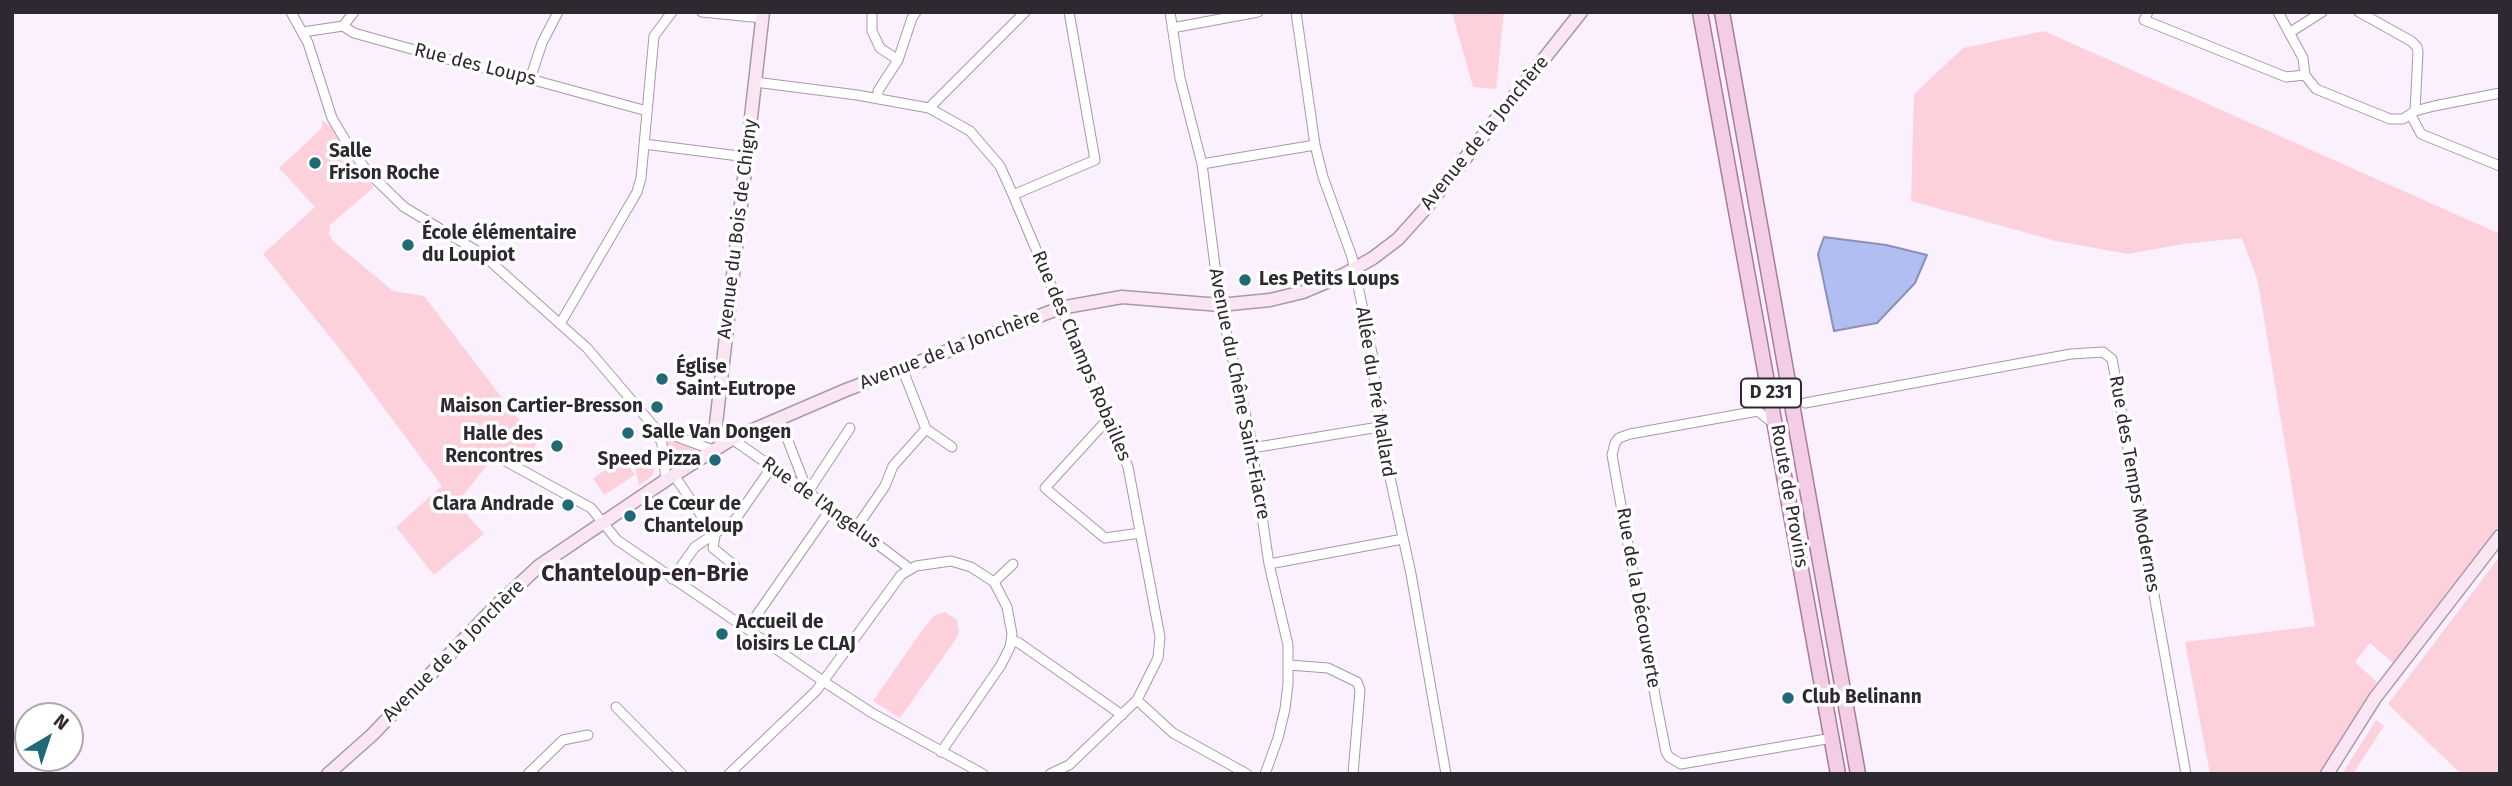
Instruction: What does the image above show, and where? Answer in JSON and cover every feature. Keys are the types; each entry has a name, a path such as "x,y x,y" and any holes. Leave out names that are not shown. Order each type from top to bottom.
{"main road":[{"name":"Avenue de la Jonchère","path":"328,774 372,735 495,607 539,566 723,444 780,420 805,406 1060,309 1122,297 1220,305 1259,301 1303,292 1354,268 1398,239 1425,209 1581,12"},
{"name":"Route de Provins","path":"1700,12 1839,774"},
{"name":"Route de Provins","path":"1722,12 1858,774"},
{"name":"Avenue du Bois de Chigny","path":"723,444 716,424 762,15"},
{"path":"2327,774 2375,698 2500,536"}],"street":[{"path":"291,12 303,32 332,118 348,145 375,180 404,207 482,254 587,348 656,429 670,478 715,536 713,548 735,566"},
{"path":"303,32 343,26 354,12"},
{"path":"530,79 542,43 558,12"},
{"path":"560,324 637,192 654,36 672,12"},
{"path":"702,12 762,15"},
{"path":"872,12 873,31 880,48 898,60"},
{"path":"878,98 878,91 898,60 916,12"},
{"path":"929,108 1026,12"},
{"path":"1013,195 1095,160 1069,12"},
{"name":"Avenue du Chêne Saint-Fiacre","path":"1170,12 1180,78 1202,164 1220,305 1256,465 1269,564 1288,645 1285,709 1265,774"},
{"path":"1172,28 1258,12"},
{"name":"Allée du Pré Mallard","path":"1296,12 1322,177 1336,208 1354,268 1372,353 1379,427 1403,539 1446,774"},
{"path":"2278,12 2303,58 2305,75 2316,89 2390,119 2403,119 2413,113 2500,93"},
{"path":"2289,33 2322,12"},
{"path":"2359,12 2417,47 2413,113 2421,134 2500,166"},
{"path":"2142,16 2286,77 2305,75"},
{"name":"Rue des Loups","path":"343,26 354,33 647,111"},
{"name":"Rue des Champs Robailles","path":"755,82 878,98 929,108 971,131 1000,166 1013,195 1128,467 1160,637 1158,658 1136,700 1069,765 1051,774"},
{"path":"644,144 747,158"},
{"path":"1202,164 1315,145"},
{"name":"Rue des Temps Modernes","path":"1805,403 2071,354 2103,352 2112,359 2186,774"},
{"path":"902,368 926,429 952,447"},
{"path":"1789,388 1805,403 1795,424"},
{"path":"1771,391 1758,411 1777,426"},
{"name":"Rue de la Découverte","path":"1758,411 1630,434 1619,438 1613,448 1612,455 1666,751 1675,762 1688,764 1832,738"},
{"path":"780,420 808,492"},
{"path":"1107,420 1045,488 1105,538 1140,533"},
{"path":"1252,447 1379,427"},
{"path":"808,492 850,428"},
{"name":"Rue de l'Angelus","path":"656,429 723,444 771,468 808,492 909,568"},
{"path":"856,528 886,486 893,466 926,429"},
{"path":"498,457 591,508 617,540 823,681 872,713 983,774"},
{"path":"672,579 695,547 735,520 771,468"},
{"path":"747,629 830,510"},
{"path":"1269,564 1403,539"},
{"path":"729,774 816,691 895,582 909,568 924,563 951,561 971,567 994,582 1007,607 1012,640 1001,665 942,751"},
{"path":"994,582 1013,564"},
{"path":"1012,640 1122,715"},
{"path":"1289,665 1328,668 1357,682 1360,690 1353,774"},
{"path":"1136,700 1173,733 1247,774"},
{"path":"616,707 682,774"},
{"path":"528,774 563,740 588,735"}],"shaded area":[{"path":"1452,12 1504,12 1496,89 1473,87"},
{"path":"2044,31 2500,234 2500,525 2394,664 2370,643 2355,662 2377,682 2321,774 2210,774 2185,642 2315,626 2258,282 2242,238 2183,244 2128,254 2056,241 1911,201 1914,94 1963,48"},
{"path":"322,120 330,126 351,160 374,187 330,225 329,235 393,291 424,296 523,425 540,439 525,462 501,448 457,503 484,534 434,575 396,527 442,486 343,353 263,254 315,207 279,168 322,128"},
{"path":"668,437 704,449 672,470 669,467 665,439"},
{"path":"652,451 655,464 653,475 639,486 635,466"},
{"path":"624,458 635,475 604,495 593,478"},
{"path":"2500,556 2500,774 2461,774 2388,704"},
{"path":"945,612 957,620 959,631 956,639 900,718 873,701 923,629 935,615"},
{"path":"2376,720 2384,726 2353,774 2342,774"}],"water":[{"path":"1824,237 1886,245 1927,255 1915,283 1877,323 1834,331 1818,254"}],"place":[{"name":"Salle Frison Roche","path":"315,163"},
{"name":"École élémentaire du Loupiot","path":"408,245"},
{"name":"Les Petits Loups","path":"1245,280"},
{"name":"Église Saint-Eutrope","path":"662,379"},
{"name":"Maison Cartier-Bresson","path":"657,407"},
{"name":"Salle Van Dongen","path":"628,433"},
{"name":"Halle des Rencontres","path":"557,446"},
{"name":"Speed Pizza","path":"715,460"},
{"name":"Clara Andrade","path":"568,505"},
{"name":"Le Cœur de Chanteloup","path":"630,516"},
{"name":"Accueil de loisirs Le CLAJ","path":"722,634"},
{"name":"Club Belinann","path":"1788,698"}],"district":[{"name":"Chanteloup-en-Brie","path":"645,575"}]}
